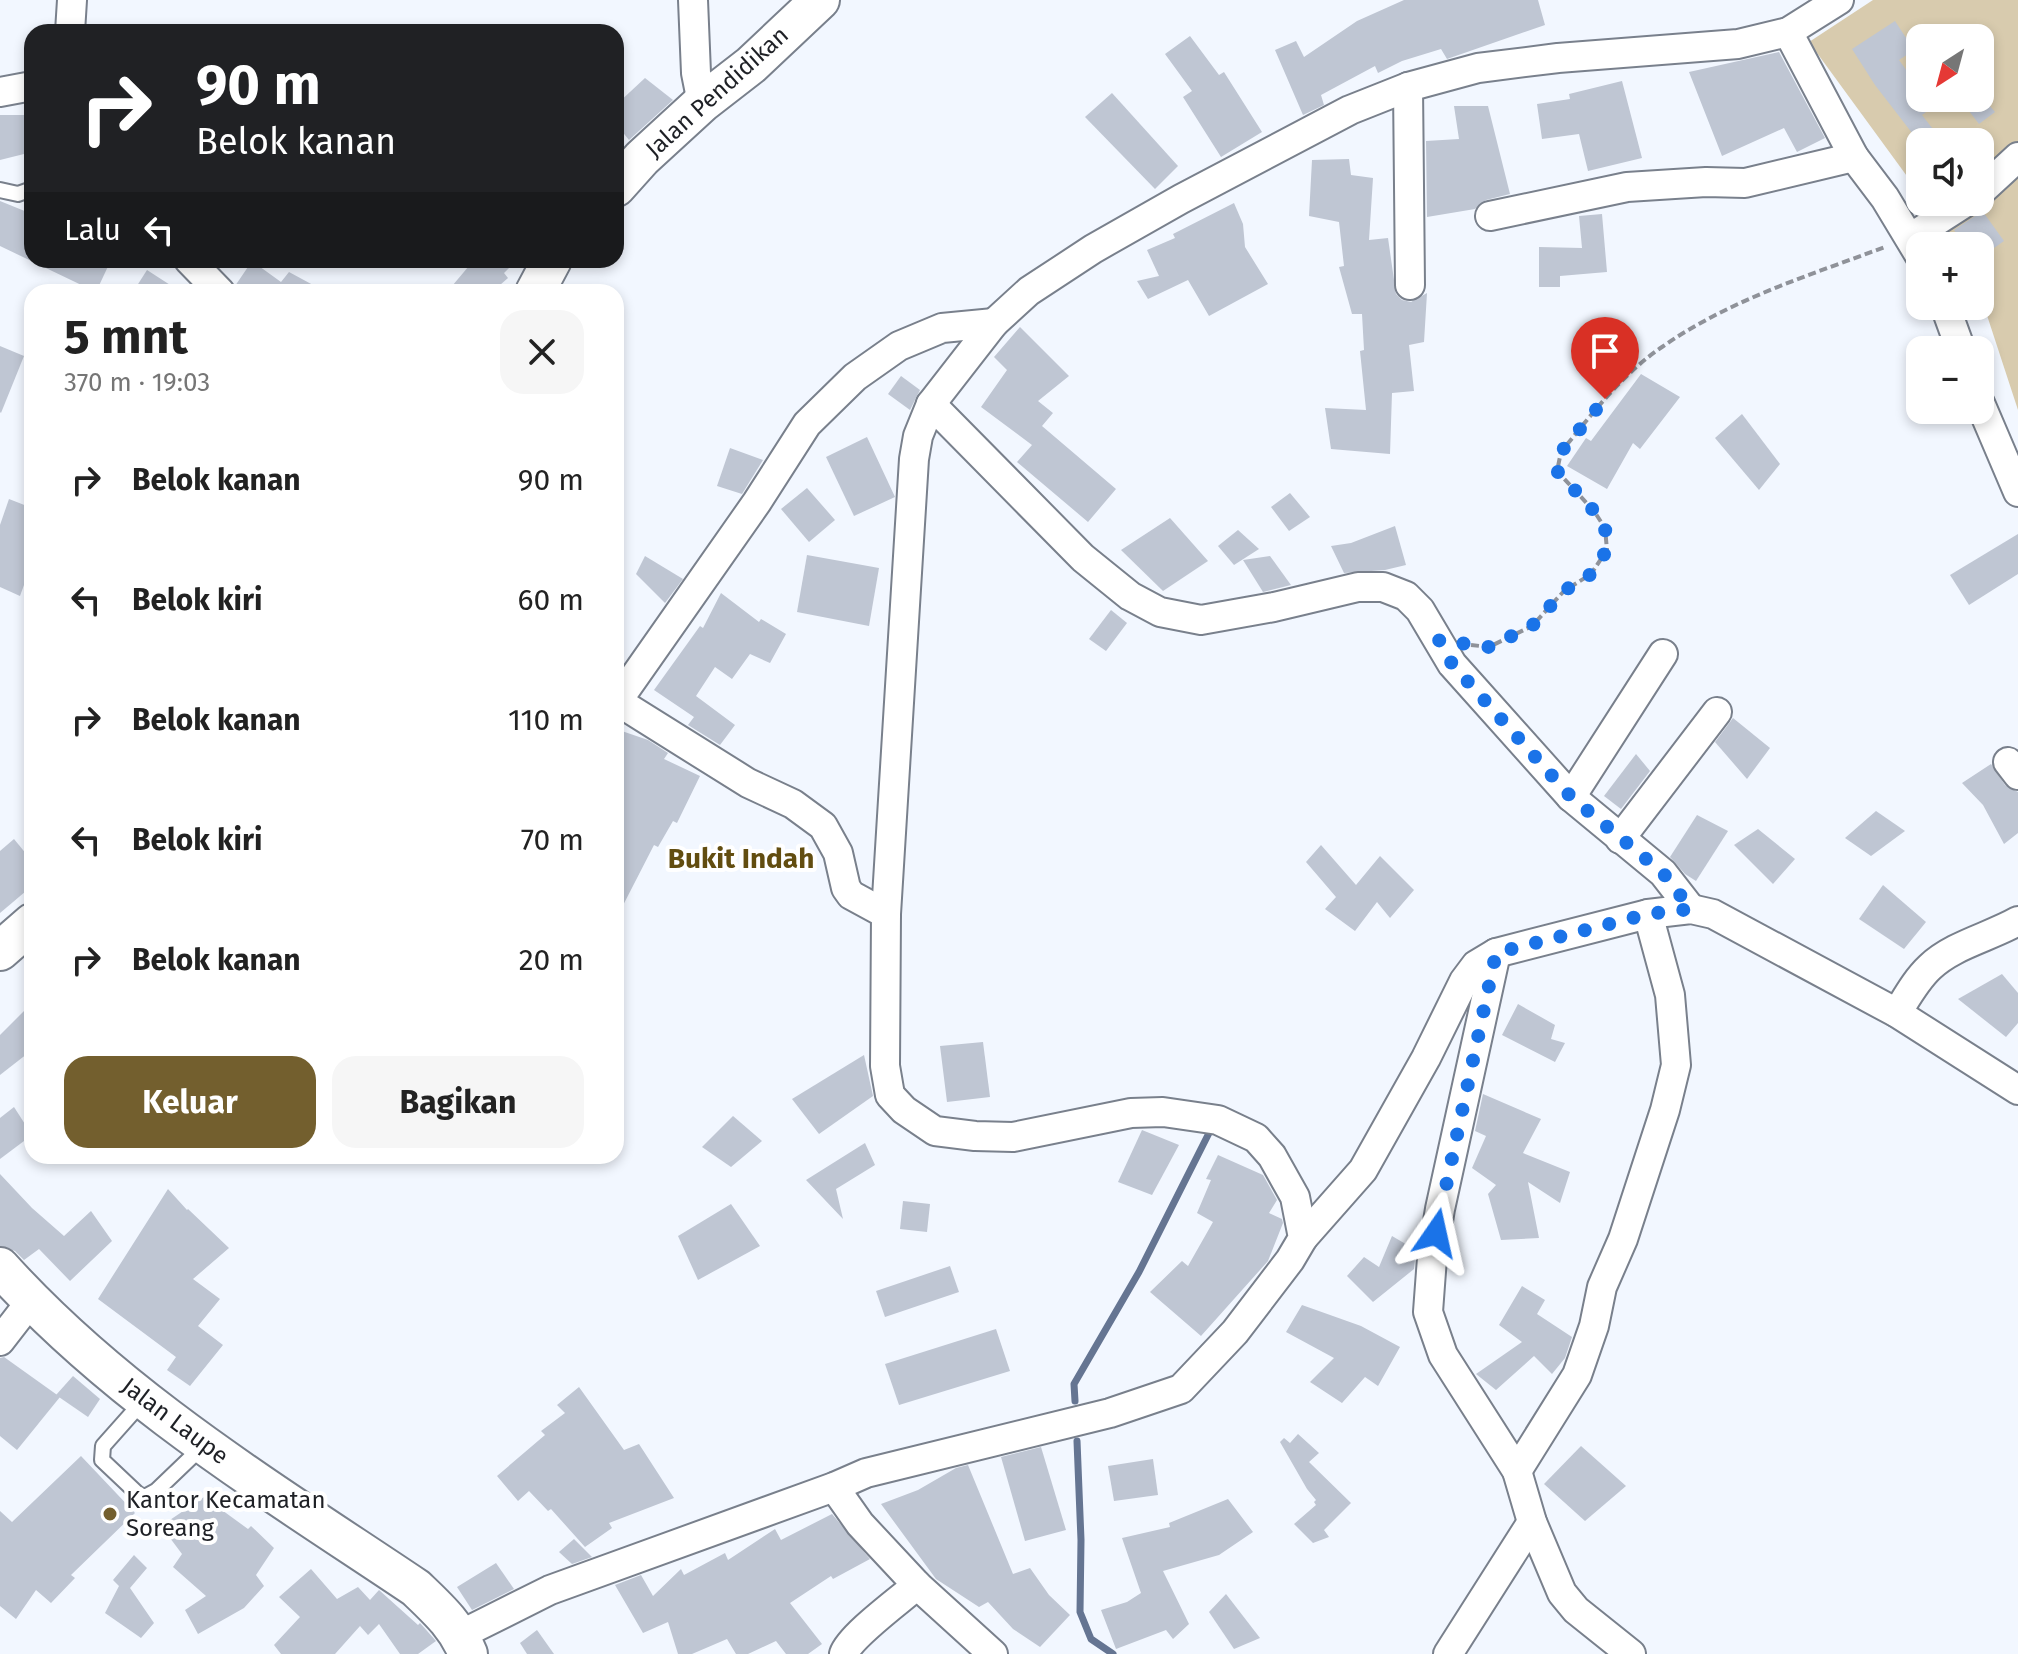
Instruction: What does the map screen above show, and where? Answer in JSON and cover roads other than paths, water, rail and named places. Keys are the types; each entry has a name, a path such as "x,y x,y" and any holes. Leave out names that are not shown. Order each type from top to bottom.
{"street":[{"path":"70,24 72,0"},
{"path":"693,0 696,73 702,103"},
{"name":"Jalan Pendidikan","path":"624,178 702,103 751,65 820,0"},
{"path":"1303,1238 1295,1197 1272,1156 1256,1138 1218,1120 1163,1112 1131,1113 1013,1137 975,1136 935,1131 904,1110 890,1095 885,1066 886,914 914,459 918,436 931,404 994,323 1029,291 1105,242 1336,117 1408,87 1478,68 1558,58 1738,44 1788,32 1839,0"},
{"path":"1788,32 1854,157 1906,232"},
{"path":"1408,87 1410,285"},
{"path":"0,92 24,88"},
{"path":"1490,216 1627,187 1745,183 1854,157"},
{"path":"1994,179 2018,157"},
{"path":"1932,232 1950,216"},
{"path":"197,268 212,284"},
{"path":"624,692 757,502 807,424 855,377 899,346 942,328 994,323"},
{"path":"931,404 1083,558 1130,596 1160,612 1201,620 1358,587 1383,587 1406,596 1420,610 1452,664 1571,797 1663,873 1691,909"},
{"path":"1989,424 2018,492"},
{"path":"1571,797 1663,654"},
{"path":"624,706 748,783 793,804 823,826 838,853 846,888 851,895 886,914"},
{"path":"1620,839 1717,712"},
{"path":"473,1643 550,1590 866,1473 1110,1413 1181,1389 1235,1332 1303,1238 1363,1170 1426,1058 1464,981 1476,965 1496,953 1648,914 1691,909 1713,914 1897,1013 2018,1090"},
{"path":"1517,1471 1577,1375 1594,1326 1602,1287 1623,1239 1669,1095 1676,1065 1670,995 1648,914"},
{"path":"1897,1013 1931,966 1943,957 2018,921"},
{"path":"0,951 24,930"},
{"path":"1496,953 1440,1209 1428,1312 1443,1355 1517,1471 1532,1522 1562,1593 1576,1610 1631,1654"},
{"name":"Jalan Laupe","path":"0,1267 65,1335 143,1401 416,1588 473,1643"},
{"path":"0,1341 31,1301"},
{"path":"834,1487 860,1524 917,1585 993,1654"},
{"path":"1448,1654 1532,1522"},
{"path":"844,1654 846,1647 917,1585"}],"lane":[{"path":"0,190 18,194 24,192"},
{"path":"143,1401 103,1446 102,1460 138,1494 145,1497 156,1491 204,1445"}],"waterway":[{"path":"1075,1401 1074,1384 1139,1272 1209,1133"},
{"path":"1077,1441 1080,1612 1091,1639 1113,1654"}],"place":[{"name":"Kantor Kecamatan Soreang","path":"110,1514"}],"district":[{"name":"Bukit Indah","path":"741,858"}]}
